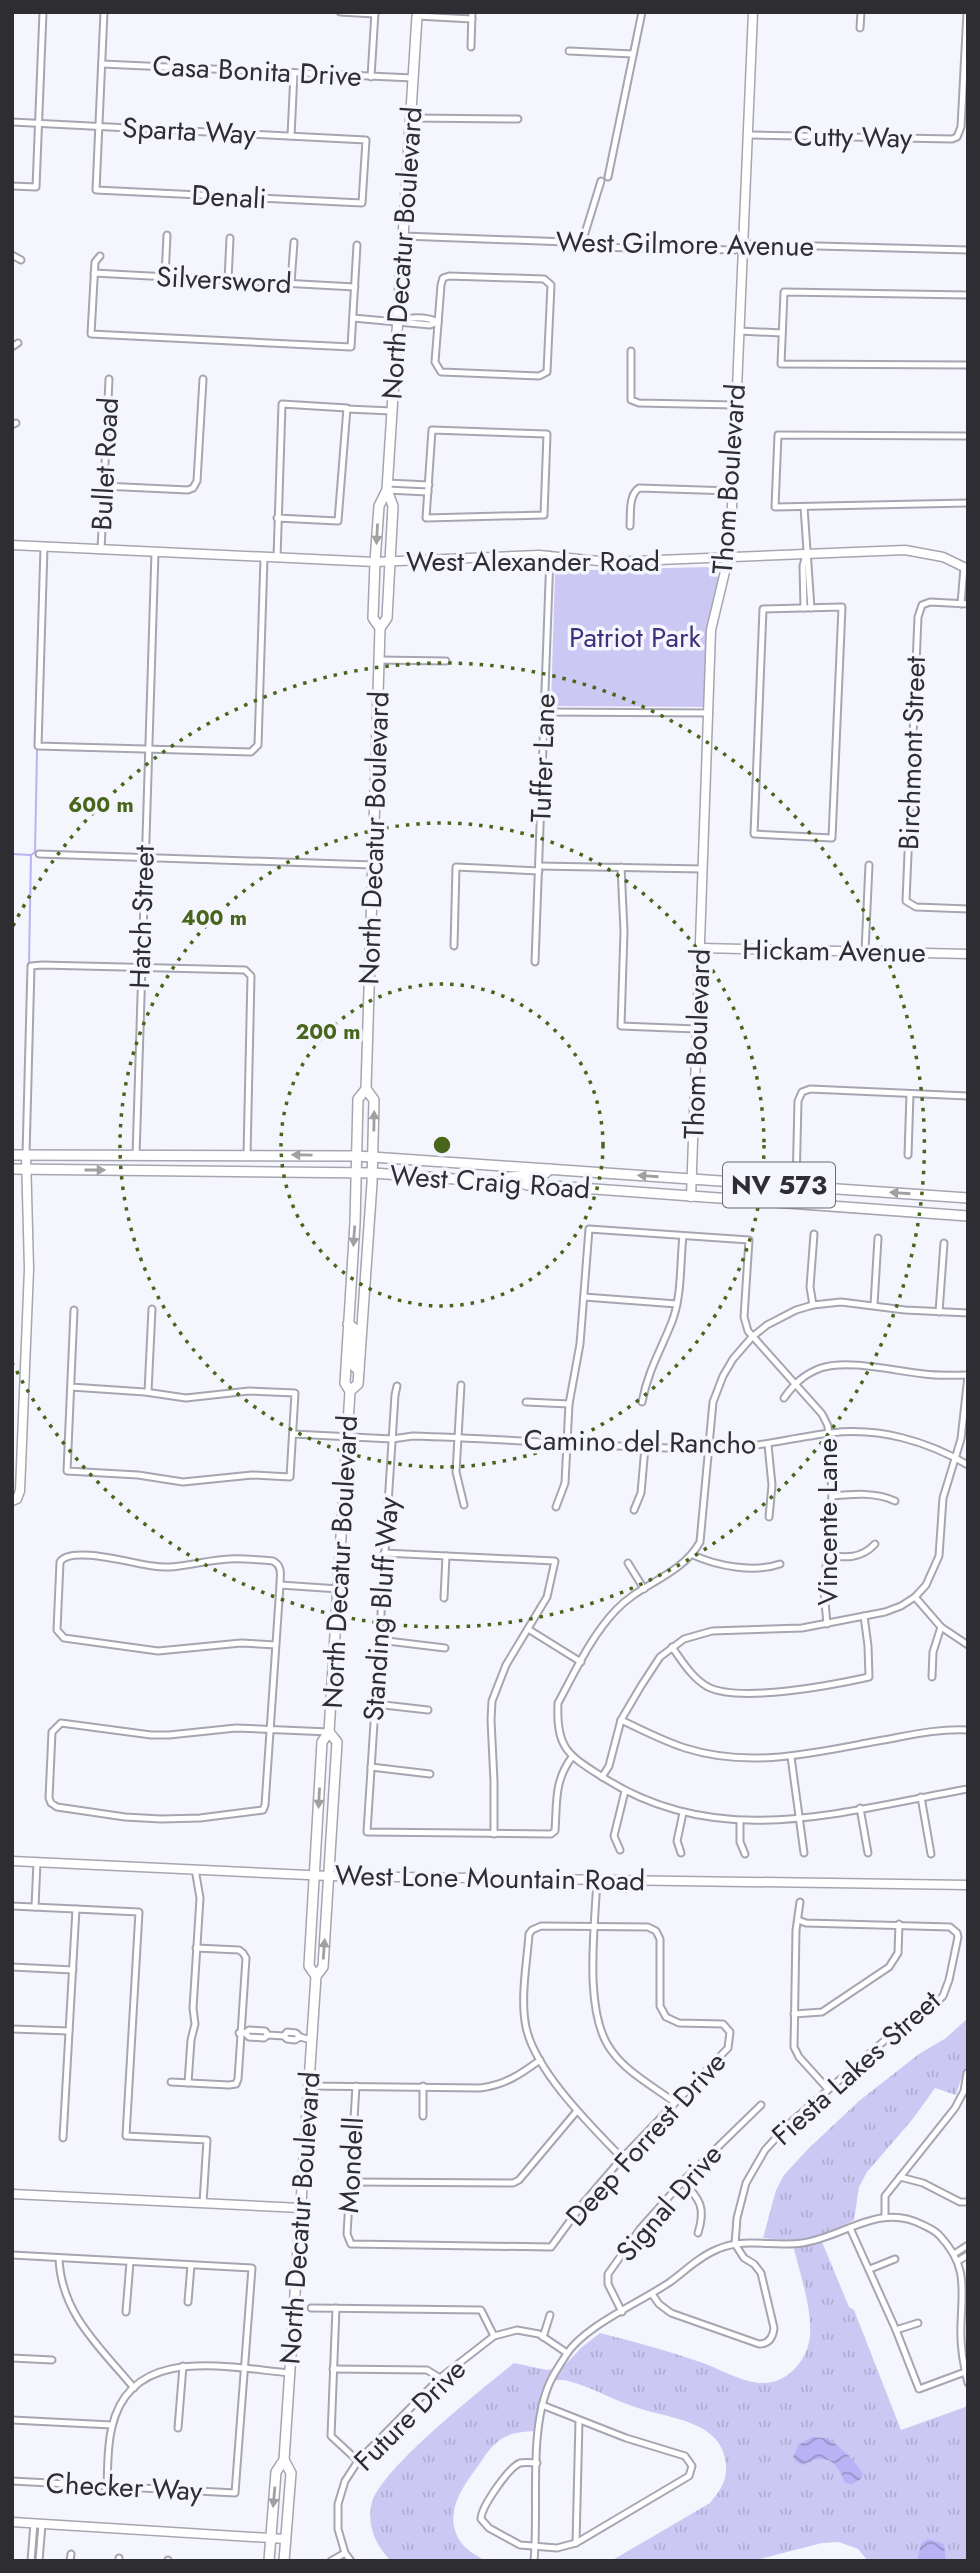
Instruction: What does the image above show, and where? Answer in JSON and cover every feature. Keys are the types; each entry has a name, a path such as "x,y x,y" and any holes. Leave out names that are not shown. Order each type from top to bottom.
{"main road":[{"name":"North Decatur Boulevard","path":"380,628 373,618 375,562 379,506 387,486 417,13"},
{"name":"North Decatur Boulevard","path":"316,1976 309,1966 314,1875 322,1742 329,1732 348,1436 350,1391 345,1383 359,1099 366,1089 380,628 387,618 393,506 387,486"},
{"name":"North Decatur Boulevard","path":"350,1391 358,1384 373,1173 374,1100 366,1089"},
{"name":"West Craig Road","path":"12,1155 357,1156 968,1198"},
{"path":"202,1155 202,1171"},
{"path":"505,1184 509,1177 522,1176 529,1168"},
{"name":"West Craig Road","path":"12,1169 373,1173 968,1216"},
{"path":"527,1185 530,1177 542,1176 550,1169"},
{"path":"348,1324 355,1329 354,1344 360,1355"},
{"path":"347,1342 353,1351 353,1365 359,1371"},
{"name":"North Decatur Boulevard","path":"269,2561 276,2472 284,2460 291,2373 316,1976 323,1966 337,1742 329,1732"},
{"name":"North Decatur Boulevard","path":"284,2460 291,2473 284,2561"}],"street":[{"path":"12,186 36,187 43,12"},
{"path":"99,127 104,12"},
{"path":"340,12 375,13 371,77"},
{"path":"608,177 642,12"},
{"name":"Thom Boulevard","path":"691,1197 710,630 728,559 753,12"},
{"path":"860,12 860,28"},
{"path":"967,12 967,42"},
{"path":"417,13 472,15 471,47"},
{"name":"Cutty Way","path":"749,135 953,139 961,127 967,42"},
{"path":"569,51 633,54"},
{"name":"Casa Bonita Drive","path":"102,64 413,78"},
{"path":"291,136 294,73"},
{"path":"411,118 518,119"},
{"name":"Sparta Way","path":"12,122 366,140 362,203"},
{"name":"Denali","path":"99,127 96,190 362,203"},
{"path":"581,246 601,181"},
{"path":"165,277 167,235"},
{"name":"West Gilmore Avenue","path":"403,236 567,242 581,246 735,250 744,244 968,250"},
{"path":"228,280 230,238"},
{"path":"291,283 293,242"},
{"path":"100,256 95,262 91,334 351,347 357,245"},
{"path":"12,255 21,260"},
{"name":"Silversword","path":"94,273 355,286"},
{"path":"443,278 544,279 551,285 549,366 544,374 539,376 441,372 435,362 438,323 443,278"},
{"path":"968,295 784,292 781,364 968,365"},
{"path":"353,318 430,325 438,323"},
{"path":"738,331 782,333"},
{"path":"631,351 631,400 639,404 735,405"},
{"name":"Bullet Road","path":"101,550 109,379"},
{"path":"103,486 188,490 193,488 197,481 203,379"},
{"path":"277,558 282,404 392,411"},
{"path":"277,518 338,521 347,408"},
{"path":"432,430 547,434 544,515 426,517 428,489 432,430"},
{"path":"968,436 778,435 775,507 968,503"},
{"path":"387,486 428,489"},
{"path":"631,526 631,499 634,491 639,488 732,491"},
{"path":"804,507 806,555 803,566 807,608"},
{"name":"West Alexander Road","path":"12,545 375,562 550,555 609,562 905,551 943,557 966,568"},
{"path":"44,547 38,746 255,750 258,745 264,558"},
{"name":"Hatch Street","path":"136,1156 155,552"},
{"name":"Tuffer Lane","path":"536,962 550,555"},
{"path":"964,604 966,568"},
{"name":"Birchmont Street","path":"964,604 930,601 922,605 918,617 906,901 916,907 968,909"},
{"path":"842,607 832,838 754,834 762,609 807,608 842,607"},
{"path":"379,660 446,661"},
{"path":"545,712 709,713"},
{"path":"39,854 373,865"},
{"path":"865,951 869,865"},
{"path":"454,946 456,867 703,869"},
{"path":"621,867 624,931 621,1026 697,1029"},
{"name":"Hickam Avenue","path":"701,948 968,954"},
{"path":"14,1500 20,1491 29,1269 26,1155 31,966 245,970 249,973 247,1155"},
{"path":"796,1186 798,1101 802,1092 810,1089 968,1096"},
{"path":"908,1155 911,1094"},
{"path":"556,1507 565,1483 569,1404 580,1344 589,1229 749,1240 744,1317 752,1336"},
{"path":"813,1305 810,1287 814,1234"},
{"path":"642,1402 651,1366 673,1319 677,1304 682,1236"},
{"path":"874,1305 878,1238"},
{"path":"939,1312 944,1243"},
{"path":"584,1297 677,1304"},
{"path":"968,1312 939,1312 841,1302 813,1305 781,1317 752,1336 733,1359 713,1402 702,1535 693,1555 680,1567 617,1609 581,1662 558,1703 559,1736 572,1757 625,1791 682,1813 740,1822 800,1819 968,1788"},
{"path":"148,1392 152,1309"},
{"path":"71,1387 148,1392 186,1398 249,1391 295,1393 290,1478 252,1475 183,1482 138,1475 67,1471 74,1310"},
{"name":"Vincente Lane","path":"752,1336 822,1414 829,1433 832,1496 824,1591 827,1624"},
{"path":"602,1777 609,1766 621,1720 651,1670 672,1647 698,1634 712,1631 774,1631 864,1616 901,1606 915,1597 926,1585 939,1556 943,1498 961,1439 968,1376 841,1365 823,1367 795,1383 784,1398"},
{"path":"461,1385 456,1472 464,1505"},
{"name":"Standing Bluff Way","path":"397,1386 367,1832 494,1834"},
{"path":"526,1402 569,1404"},
{"name":"Camino del Rancho","path":"293,1434 392,1439 413,1436 458,1437 707,1450 768,1445 829,1433 876,1432 927,1445 968,1465"},
{"path":"768,1445 772,1485 769,1517"},
{"path":"634,1510 641,1493 645,1447"},
{"path":"832,1496 864,1494 895,1501"},
{"path":"826,1555 851,1557 867,1553 875,1544"},
{"path":"384,1553 555,1561 547,1597 498,1682 492,1701 494,1834 551,1834 555,1831 557,1790 562,1770 572,1757"},
{"path":"276,1645 241,1643 158,1651 64,1638 57,1630 60,1562 63,1557 68,1554 88,1555 156,1567 230,1559 272,1561 278,1564 280,1569 280,1586 271,1729 263,1810 200,1818 161,1819 125,1817 51,1804 52,1731 61,1723 121,1732 169,1735 236,1728 271,1729 329,1732"},
{"path":"693,1555 705,1561 729,1565 761,1568 780,1564"},
{"path":"444,1598 446,1556"},
{"path":"628,1563 644,1589"},
{"path":"280,1586 339,1589"},
{"path":"915,1597 941,1627 968,1645"},
{"path":"672,1647 699,1680 718,1690 799,1690 869,1677 864,1616"},
{"path":"932,1677 933,1652 941,1627"},
{"path":"528,1629 581,1662"},
{"path":"379,1640 445,1648"},
{"path":"375,1704 428,1710"},
{"path":"621,1720 672,1743 718,1756 751,1759 791,1757 938,1731 968,1730"},
{"path":"791,1757 804,1853"},
{"path":"371,1767 430,1774"},
{"path":"620,1850 614,1836 625,1791"},
{"path":"921,1797 931,1854"},
{"path":"860,1808 869,1853"},
{"path":"681,1853 677,1841 682,1813"},
{"path":"740,1822 740,1842 745,1854"},
{"name":"West Lone Mountain Road","path":"12,1861 329,1876 968,1885"},
{"path":"35,1907 37,1862"},
{"path":"188,2083 195,2024 193,2008 200,1898 195,1869"},
{"path":"597,1880 594,2003 602,2036 624,2065 674,2102"},
{"path":"800,1902 794,2047 799,2057 827,2088"},
{"path":"12,1906 139,1912 126,2136 207,2140 203,2203"},
{"path":"63,2138 76,1909"},
{"path":"794,2014 822,2012 831,2008 889,1967 898,1953 899,1924 806,1923 798,1920"},
{"name":"Fiesta Lakes Street","path":"735,2244 737,2218 746,2183 765,2150 827,2088 892,2034 928,2011 943,1996 958,1937 955,1930 945,1925 899,1924"},
{"path":"595,1926 541,1926 531,1930 524,2010 526,2028 540,2060 576,2112 622,2158"},
{"name":"Deep Forrest Drive","path":"351,2244 551,2247 622,2158 674,2102 725,2054 730,2037 723,2024 679,2023 666,2017 660,2006 660,1938 656,1931 648,1927 595,1926"},
{"path":"171,2082 236,2084 238,2079 246,1958 239,1950 196,1948"},
{"path":"12,1967 73,1970"},
{"path":"12,2029 69,2031"},
{"path":"242,2033 260,2038 268,2035 284,2036 287,2032 311,2040"},
{"path":"309,2086 492,2086 516,2078 540,2060"},
{"path":"885,2217 885,2196 940,2130 964,2091 967,2073"},
{"name":"Mondell","path":"351,2244 347,2234 356,2086"},
{"path":"423,2086 423,2116"},
{"path":"960,2099 968,2099"},
{"name":"Signal Drive","path":"622,2312 608,2284 608,2274 640,2229 682,2181 761,2105"},
{"path":"350,2182 513,2183 519,2180 576,2112"},
{"path":"900,2178 923,2183 966,2202"},
{"path":"682,2181 703,2208 698,2233"},
{"path":"12,2194 302,2208"},
{"path":"534,2561 539,2420 550,2382 567,2353 590,2331 652,2294 718,2249 735,2244 799,2244 816,2241 869,2219 885,2217 914,2220 934,2230 958,2261 964,2287 961,2327 968,2383"},
{"path":"850,2228 870,2269 919,2389 965,2372"},
{"path":"652,2294 671,2313 759,2344 769,2342 774,2328 761,2273 754,2264 744,2258 735,2244"},
{"path":"954,2254 968,2245"},
{"path":"12,2255 252,2268 244,2369"},
{"path":"958,2261 968,2255"},
{"path":"59,2258 62,2287 72,2312 134,2388"},
{"path":"870,2269 895,2259"},
{"path":"126,2312 130,2262"},
{"path":"188,2302 191,2265"},
{"path":"312,2308 481,2310 494,2336 517,2330 544,2337 567,2353"},
{"path":"336,2308 331,2436 358,2461"},
{"path":"544,2337 551,2315"},
{"path":"896,2330 918,2323"},
{"name":"Future Drive","path":"345,2553 338,2529 338,2504 345,2481 358,2461 440,2378 494,2336"},
{"path":"12,2358 52,2360"},
{"path":"107,2486 112,2425 120,2405 134,2388 156,2372 183,2365 291,2373"},
{"path":"178,2428 183,2365"},
{"name":"Checker Way","path":"12,2481 235,2493 244,2369"},
{"path":"333,2369 427,2370 440,2378"},
{"path":"537,2463 520,2463 513,2467 484,2507 481,2519 489,2528 520,2545 557,2549 576,2543 689,2476 692,2466 685,2456 579,2421 542,2404"},
{"path":"12,2420 112,2425"},
{"path":"576,2543 579,2421"},
{"path":"12,2522 286,2539"},
{"path":"31,2561 38,2524"},
{"path":"38,2524 39,2561"},
{"path":"331,2561 345,2553 351,2561"}],"green space":[{"name":"Patriot Park","path":"707,567 715,572 719,579 707,631 704,707 551,706 555,571"},
{"path":"968,2018 968,2070 964,2070 956,2095 935,2088 912,2120 867,2172 859,2187 854,2220 820,2237 849,2307 854,2310 901,2430 968,2406 968,2561 868,2561 858,2549 839,2542 822,2543 752,2561 611,2561 710,2503 724,2481 726,2465 723,2450 716,2439 693,2424 560,2380 547,2381 540,2401 535,2431 511,2435 495,2444 460,2494 454,2514 457,2535 465,2547 485,2561 391,2561 381,2549 371,2527 372,2502 380,2487 413,2449 514,2363 547,2370 563,2367 600,2333 703,2363 757,2383 774,2382 796,2368 808,2345 809,2312 792,2241 763,2238 776,2190 784,2175 808,2149 859,2101 919,2054 946,2038"}],"water":[{"path":"812,2437 828,2439 838,2446 861,2470 861,2479 852,2484 845,2483 834,2464 823,2459 803,2465 796,2462 793,2457 798,2445"},
{"path":"928,2539 944,2544 946,2561 917,2561 921,2544"}],"waterway":[{"path":"29,962 37,751"},
{"path":"12,854 30,855"}]}
